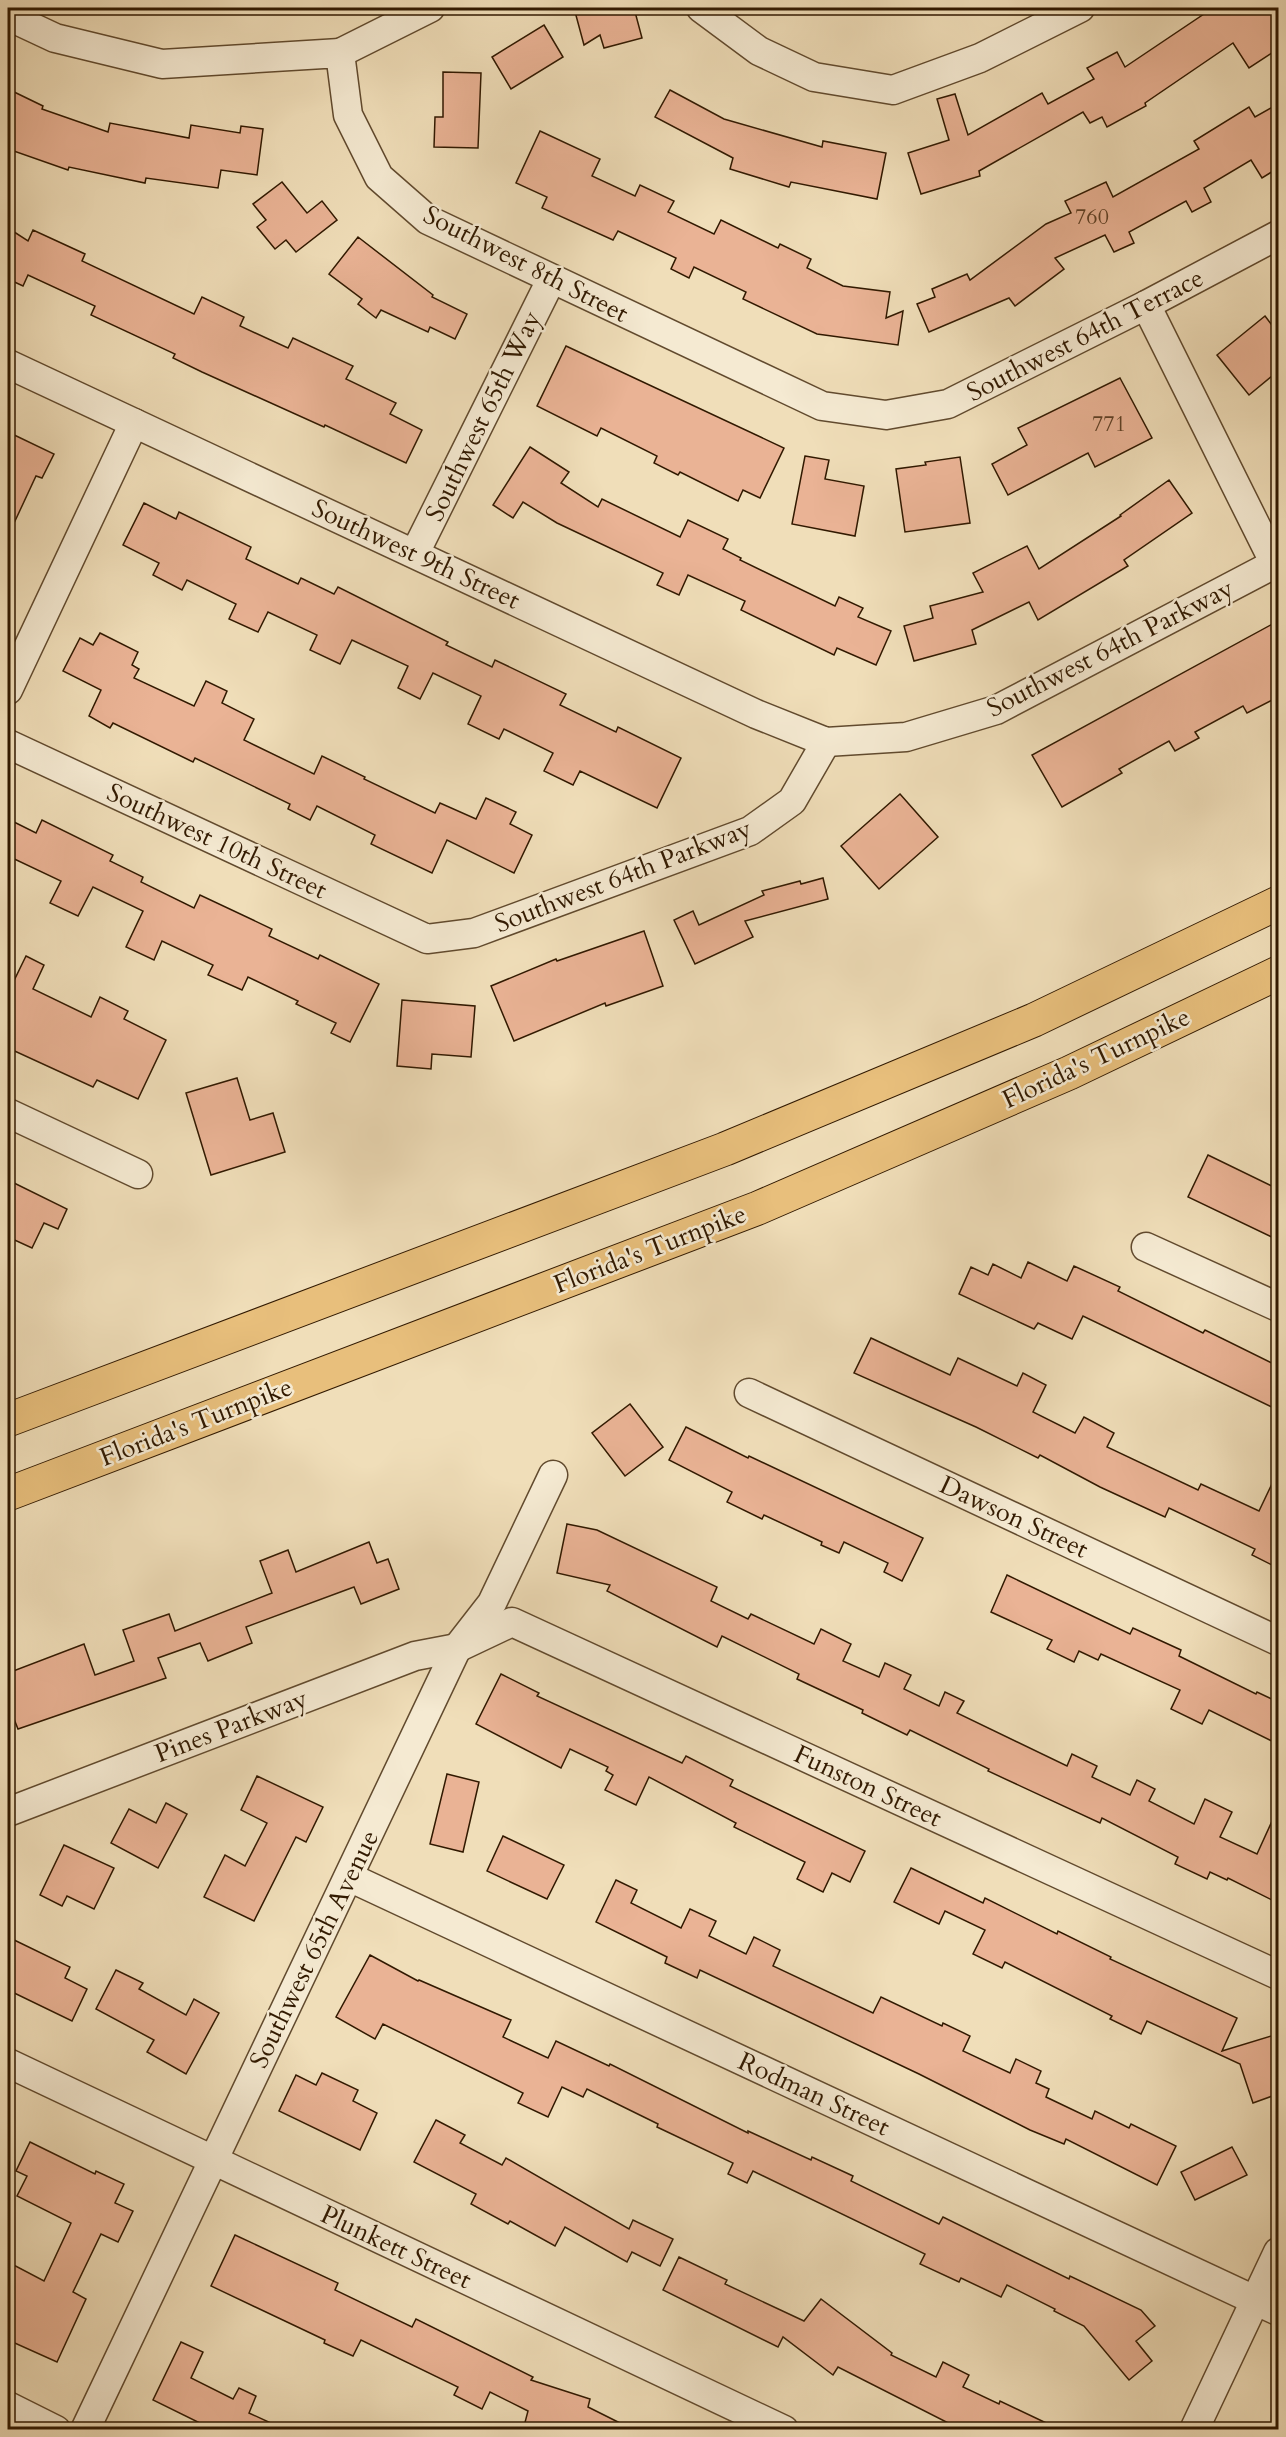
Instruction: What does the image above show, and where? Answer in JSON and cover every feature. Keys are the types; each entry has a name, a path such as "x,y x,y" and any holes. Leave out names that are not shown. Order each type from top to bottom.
{"highway":[{"path":"8,1420 725,1149 1034,1020 1278,903"},
{"name":"Florida's Turnpike","path":"8,1494 758,1208 1069,1073 1278,973"}],"street":[{"path":"8,16 55,38 162,64 340,53 430,8"},
{"path":"701,8 759,51 814,77 893,90 980,58 1080,8"},
{"name":"Southwest 8th Street","path":"340,53 348,115 379,177 428,220 822,406 886,415"},
{"name":"Southwest 64th Terrace","path":"886,415 948,404 1278,236"},
{"name":"Southwest 65th Way","path":"416,553 551,280"},
{"path":"1146,305 1277,563"},
{"name":"Southwest 9th Street","path":"8,364 756,714 826,742"},
{"path":"8,690 134,423"},
{"name":"Southwest 64th Parkway","path":"427,939 474,933 750,831 792,801 826,742 906,737 996,710 1277,563"},
{"name":"Southwest 10th Street","path":"8,744 427,939"},
{"path":"8,1113 138,1174"},
{"path":"1146,1247 1278,1307"},
{"name":"Dawson Street","path":"749,1393 1278,1641"},
{"name":"Southwest 65th Avenue","path":"85,2430 457,1648 492,1604 553,1475"},
{"name":"Funston Street","path":"457,1648 512,1622 1278,1975"},
{"name":"Pines Parkway","path":"8,1812 415,1656 457,1648"},
{"name":"Rodman Street","path":"349,1877 1267,2305"},
{"name":"Plunkett Street","path":"8,2062 784,2430"},
{"path":"1194,2430 1267,2305 1278,2252"},
{"path":"8,2406 56,2430"}],"building":[{"path":"574,8 634,8 642,38 604,48 600,35 584,45"},
{"path":"1213,8 1278,8 1278,49 1249,68 1233,43 1145,103 1146,106 1107,127 1102,117 1090,123 1083,112 979,171 980,176 921,194 908,153 949,140 937,99 955,94 968,135 1042,93 1048,104 1094,79 1087,68 1117,52 1125,67"},
{"path":"544,25 563,57 511,89 492,57"},
{"path":"443,72 481,73 478,148 434,147 435,117 443,117"},
{"path":"8,89 43,106 42,109 108,132 110,123 189,138 191,125 240,133 241,126 263,129 257,175 221,170 218,188 146,178 145,183 69,167 68,170 8,149"},
{"path":"670,90 724,119 822,147 823,141 886,153 877,199 791,182 789,187 730,169 733,158 655,117"},
{"path":"1278,104 1278,168 1262,178 1251,160 1204,188 1211,202 1192,212 1186,201 1129,232 1134,243 1114,252 1105,235 1055,258 1064,269 1015,306 1009,298 929,332 917,304 935,297 932,289 967,274 970,280 1046,224 1071,213 1065,201 1106,182 1113,197 1199,149 1194,141 1249,107 1255,117"},
{"path":"540,131 600,159 592,176 635,196 640,185 674,201 668,212 714,234 721,220 778,248 780,244 811,259 807,268 843,286 890,292 886,318 903,311 898,345 817,334 743,299 746,292 694,267 689,278 671,269 676,258 618,231 613,240 542,208 547,197 516,183"},
{"path":"282,182 307,213 322,201 337,220 296,252 286,240 275,249 257,227 266,220 253,204"},
{"path":"8,228 28,241 33,230 85,254 82,261 194,314 202,297 244,317 240,326 288,348 293,338 353,366 346,379 396,403 390,414 422,430 406,463 173,358 175,354 91,315 95,306 28,275 23,286 8,279"},
{"path":"358,237 433,295 432,297 467,314 455,339 430,327 428,332 381,310 376,318 358,304 362,299 329,274"},
{"path":"1265,316 1278,333 1278,371 1249,395 1217,355"},
{"path":"566,346 784,448 760,498 743,490 738,501 680,472 678,475 654,463 657,456 601,428 597,436 537,406"},
{"path":"1120,378 1152,438 1095,467 1088,453 1008,495 992,464 1027,445 1018,428"},
{"path":"8,432 54,454 42,478 36,476 8,536"},
{"path":"530,447 569,472 561,483 598,507 602,499 680,537 688,520 728,539 723,549 741,558 740,560 835,606 839,597 863,608 858,617 891,631 876,665 837,648 834,655 741,610 745,601 688,575 679,595 657,585 663,573 557,523 523,502 513,518 493,505"},
{"path":"805,456 829,460 825,479 864,486 855,536 792,524"},
{"path":"960,457 970,523 905,532 896,469"},
{"path":"1169,480 1192,513 1124,560 1128,566 1038,620 1029,602 972,630 976,644 914,661 904,626 933,618 930,606 983,592 973,573 1027,546 1039,569 1121,516"},
{"path":"144,503 176,519 179,512 251,547 246,559 298,584 301,578 334,594 338,587 448,642 446,645 492,667 495,660 566,694 560,705 616,732 618,727 681,758 657,808 580,771 573,785 544,771 553,753 504,729 499,739 468,724 481,696 433,673 420,699 398,688 408,666 352,640 340,664 310,650 317,635 268,612 258,632 229,619 236,604 187,580 182,590 153,575 159,563 123,545"},
{"path":"1278,621 1278,697 1247,713 1243,706 1195,732 1199,738 1175,751 1169,741 1119,769 1122,773 1062,807 1032,755"},
{"path":"100,633 138,652 132,665 139,669 134,678 194,706 206,681 227,691 222,703 254,719 244,740 314,774 322,756 435,813 440,803 476,819 486,798 516,812 510,824 532,835 514,873 447,840 432,873 371,844 375,835 317,806 310,820 288,809 290,804 195,758 193,762 113,723 110,728 89,716 101,690 63,671 80,638 93,645"},
{"path":"900,794 938,837 879,889 841,846"},
{"path":"8,819 36,833 42,820 113,855 110,861 143,877 141,882 194,908 200,895 272,929 269,936 318,959 320,955 379,984 350,1042 331,1033 336,1023 296,1004 298,1001 248,977 242,990 208,975 213,965 162,941 154,960 126,947 143,911 93,887 78,916 50,903 61,881 8,856"},
{"path":"823,878 828,899 745,921 753,937 695,964 674,920 693,911 699,925 764,895 762,891 800,881 801,884"},
{"path":"644,931 663,986 606,1006 605,1003 514,1041 491,986 556,959 557,961"},
{"path":"26,956 44,965 33,989 91,1017 100,997 128,1011 124,1019 166,1040 138,1099 97,1080 93,1087 8,1048 8,993"},
{"path":"402,1000 475,1006 471,1057 432,1054 431,1069 397,1066"},
{"path":"237,1078 250,1120 273,1113 285,1152 211,1175 186,1093"},
{"path":"1208,1155 1278,1189 1278,1240 1188,1197"},
{"path":"8,1180 67,1209 58,1229 44,1223 32,1248 8,1237"},
{"path":"1028,1262 1067,1281 1074,1266 1120,1287 1118,1291 1203,1333 1205,1330 1278,1366 1278,1410 1083,1316 1072,1339 1038,1323 1034,1329 959,1294 971,1267 988,1275 993,1264 1021,1278"},
{"path":"871,1338 950,1375 958,1358 1017,1386 1023,1373 1046,1385 1033,1412 1075,1433 1084,1417 1114,1433 1107,1447 1198,1490 1201,1484 1259,1511 1278,1471 1278,1568 1252,1555 1255,1549 1169,1508 1165,1517 1100,1487 1040,1455 1038,1458 976,1427 854,1373"},
{"path":"630,1404 663,1447 625,1476 592,1433"},
{"path":"686,1427 923,1538 902,1581 884,1572 888,1563 844,1542 839,1553 821,1545 822,1542 764,1515 762,1519 727,1502 732,1492 669,1460"},
{"path":"567,1524 597,1530 717,1587 711,1601 748,1619 751,1614 814,1644 821,1629 851,1644 843,1661 879,1677 885,1663 911,1675 904,1689 939,1706 945,1692 964,1701 957,1713 1067,1766 1072,1754 1097,1766 1092,1777 1130,1795 1137,1780 1155,1789 1149,1801 1194,1824 1205,1799 1232,1812 1220,1837 1257,1854 1278,1808 1278,1903 1228,1878 1227,1880 1210,1872 1207,1879 1175,1864 1178,1857 1102,1818 1100,1823 988,1771 989,1769 910,1730 907,1735 862,1713 863,1710 797,1679 799,1674 722,1636 717,1647 607,1591 610,1585 557,1573"},
{"path":"369,1542 377,1563 388,1559 399,1589 361,1604 354,1587 246,1627 252,1643 208,1661 200,1643 158,1658 166,1678 18,1729 12,1714 8,1715 8,1673 84,1644 95,1675 134,1661 123,1630 169,1614 175,1631 272,1593 260,1561 288,1550 296,1572"},
{"path":"1007,1575 1130,1634 1133,1628 1181,1650 1179,1656 1256,1694 1257,1692 1278,1702 1278,1744 1209,1710 1202,1724 1171,1709 1180,1690 1101,1654 1098,1660 1079,1651 1074,1662 1047,1649 1052,1640 991,1612"},
{"path":"501,1674 539,1693 537,1696 682,1763 686,1756 733,1780 730,1786 865,1851 850,1882 832,1873 823,1892 797,1879 805,1862 734,1827 736,1823 649,1777 636,1805 605,1790 613,1775 606,1771 608,1767 570,1749 561,1768 476,1724"},
{"path":"447,1774 479,1782 463,1852 430,1844"},
{"path":"257,1776 323,1807 306,1842 296,1837 254,1921 204,1897 225,1855 245,1866 267,1823 241,1810"},
{"path":"166,1803 187,1814 158,1868 111,1843 129,1809 156,1823"},
{"path":"503,1836 564,1865 547,1899 487,1871"},
{"path":"64,1845 114,1868 94,1909 67,1896 62,1906 40,1895"},
{"path":"911,1868 983,1903 985,1898 1057,1934 1058,1931 1111,1957 1110,1959 1237,2018 1222,2051 1278,2034 1278,2094 1253,2103 1240,2064 1147,2021 1141,2034 1110,2019 1112,2016 1005,1962 1002,1968 973,1954 985,1930 945,1911 939,1924 894,1902"},
{"path":"616,1880 637,1890 631,1903 681,1928 690,1909 716,1921 709,1936 746,1954 754,1937 780,1950 773,1966 873,2013 881,1997 942,2026 943,2023 970,2036 963,2051 1010,2073 1016,2059 1041,2071 1036,2083 1049,2089 1046,2097 1092,2119 1095,2111 1129,2128 1131,2124 1176,2146 1157,2185 1066,2139 1064,2144 1030,2130 919,2074 700,1970 697,1978 665,1963 667,1957 596,1922"},
{"path":"8,1937 70,1967 65,1978 87,1989 72,2021 8,1990"},
{"path":"370,1955 418,1981 511,2020 503,2037 548,2058 556,2041 609,2066 610,2064 748,2133 748,2131 811,2160 812,2157 853,2176 851,2181 939,2224 943,2217 1069,2279 1070,2276 1141,2310 1155,2326 1136,2341 1152,2361 1129,2380 1084,2326 1054,2311 1055,2309 1007,2285 1001,2297 961,2278 959,2282 920,2264 925,2254 753,2171 747,2183 728,2174 733,2163 657,2127 658,2124 587,2089 583,2097 562,2087 548,2117 518,2103 523,2093 383,2024 375,2039 336,2017"},
{"path":"116,1970 143,1983 139,1989 186,2015 194,1999 219,2013 186,2074 147,2052 154,2040 96,2009"},
{"path":"322,2073 358,2090 353,2101 377,2113 360,2150 279,2111 296,2075 316,2085"},
{"path":"436,2120 465,2135 460,2143 502,2165 506,2158 629,2229 633,2220 673,2239 660,2266 632,2252 627,2262 565,2227 555,2246 510,2221 508,2224 471,2204 476,2194 414,2162"},
{"path":"30,2142 95,2174 96,2171 124,2184 115,2203 133,2211 118,2242 101,2234 73,2292 86,2299 57,2362 8,2340 8,2262 44,2281 71,2223 17,2196 27,2176 16,2171"},
{"path":"1232,2147 1247,2175 1195,2200 1181,2172"},
{"path":"235,2235 338,2283 335,2290 412,2327 416,2319 533,2377 531,2380 590,2399 588,2407 634,2430 523,2430 528,2411 490,2392 482,2409 454,2395 458,2387 361,2340 353,2356 324,2343 325,2340 211,2286"},
{"path":"679,2257 727,2280 725,2284 804,2321 821,2299 892,2353 891,2355 936,2377 943,2362 969,2375 963,2387 999,2404 1000,2401 1061,2430 962,2430 838,2367 833,2375 783,2337 778,2347 663,2290"},
{"path":"181,2342 203,2352 191,2378 233,2399 239,2388 256,2396 249,2413 286,2430 214,2430 153,2400"}]}
